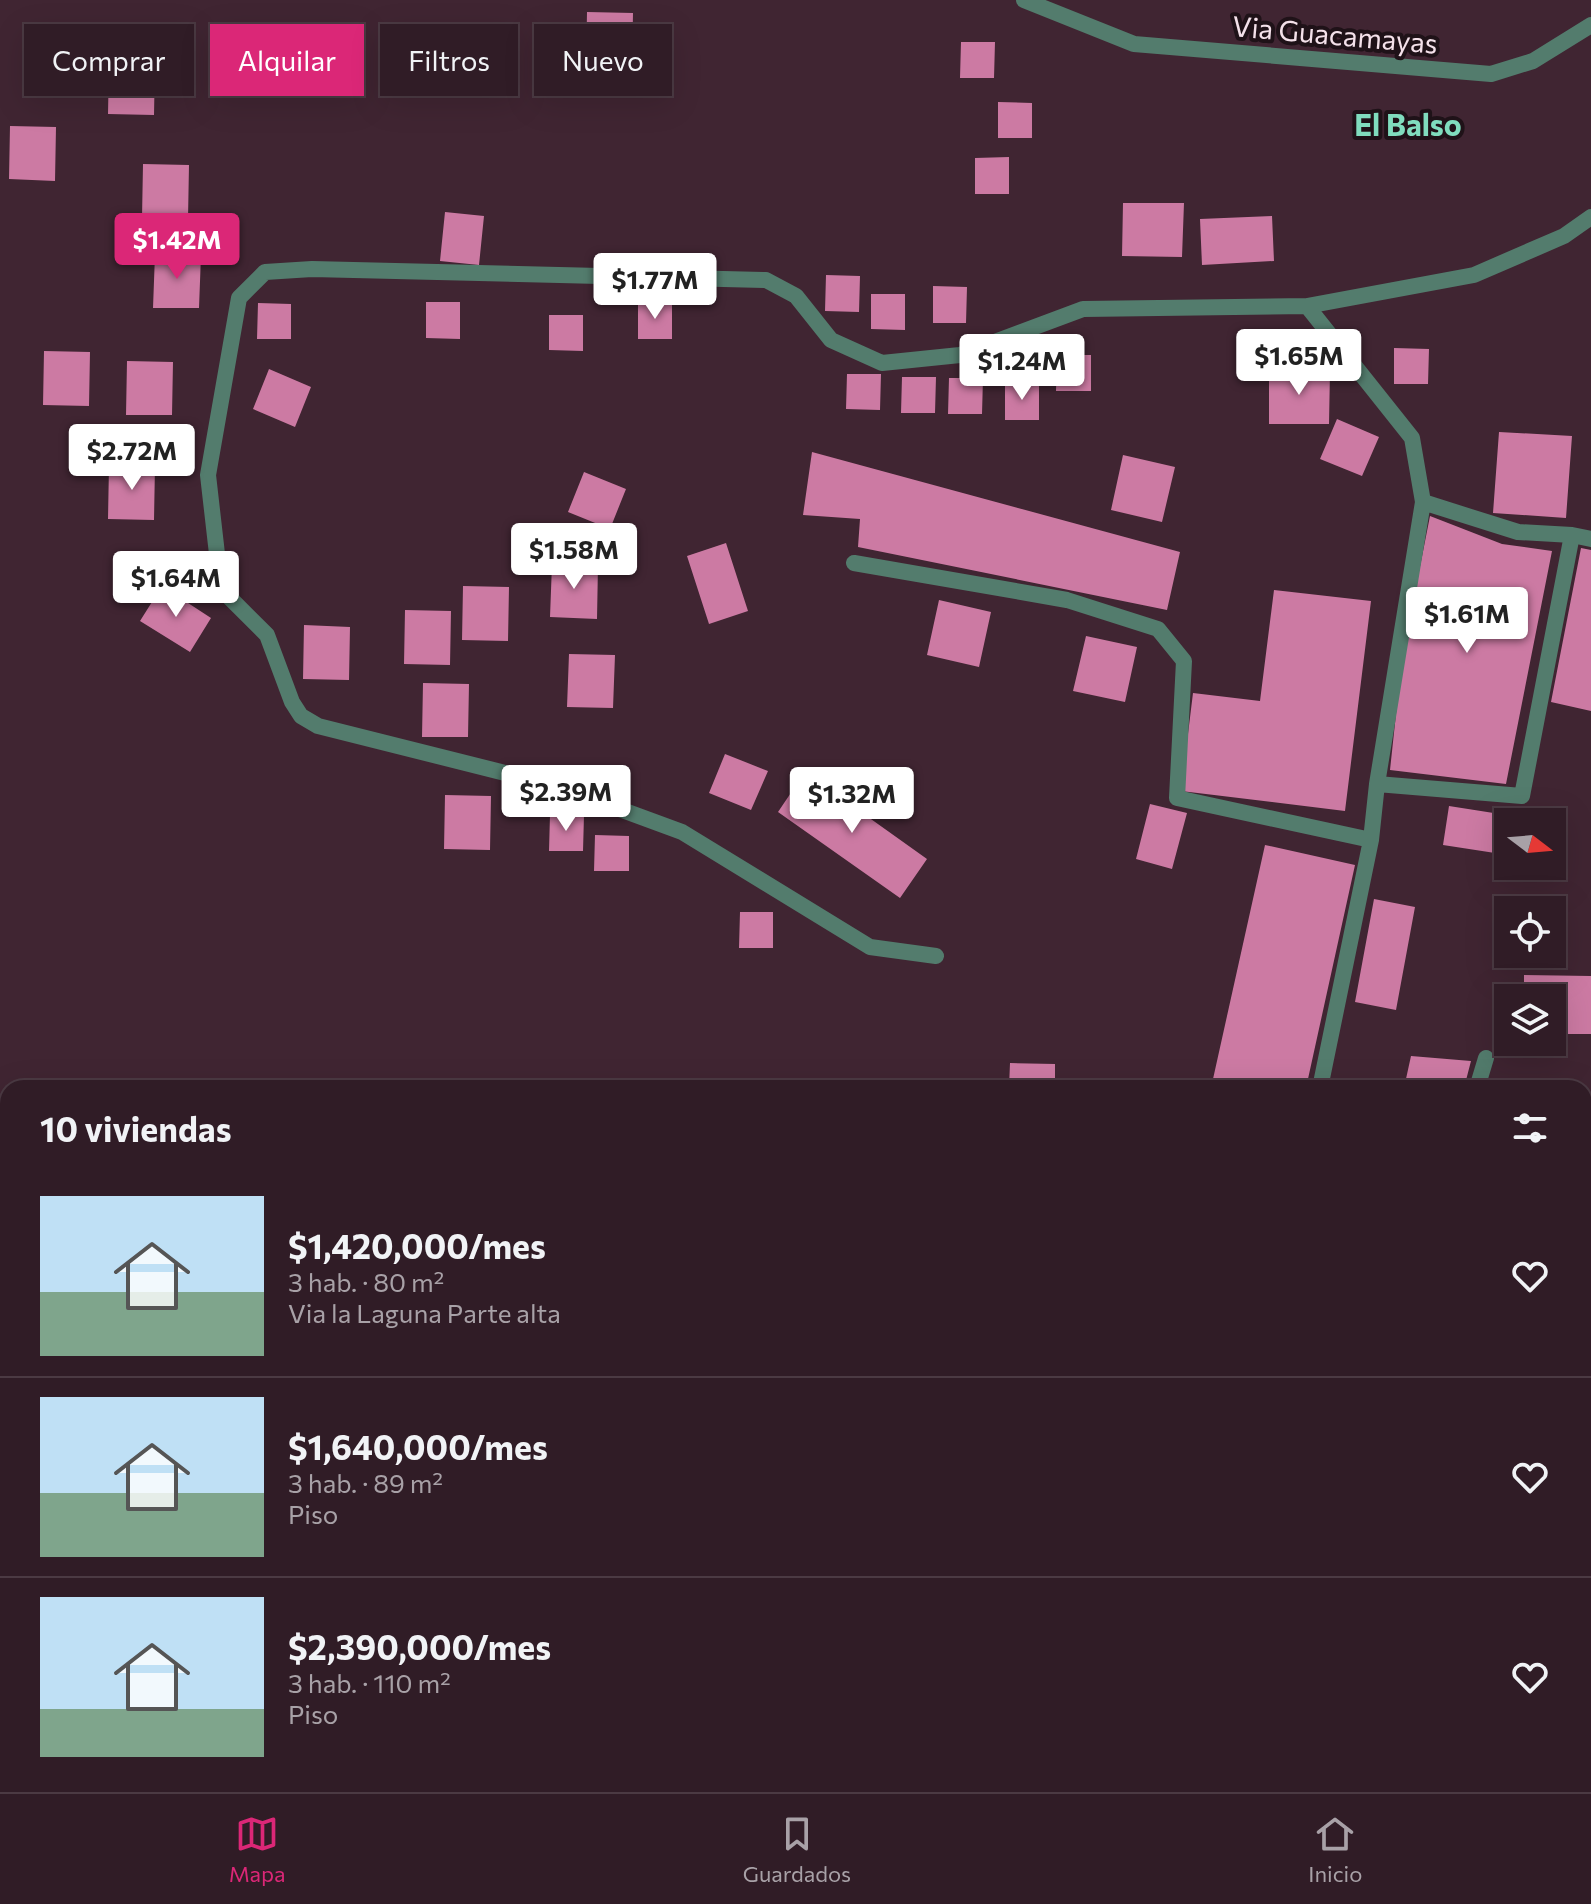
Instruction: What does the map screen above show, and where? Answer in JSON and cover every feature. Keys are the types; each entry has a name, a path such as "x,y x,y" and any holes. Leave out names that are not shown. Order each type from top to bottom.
{"street":[{"name":"Via Guacamayas","path":"1024,0 1134,44 1491,74 1533,61 1591,25"},
{"path":"936,956 870,947 682,832 557,786 318,726 301,716 292,702 267,635 221,589 208,475 239,298 265,272 312,269 766,280 796,296 831,340 882,363 960,355 1083,309 1307,306 1474,275 1564,236 1591,217"},
{"path":"1307,306 1412,438 1423,502 1377,784 1371,840 1322,1080"},
{"path":"1423,502 1518,532 1591,539"},
{"path":"1377,784 1522,796 1572,535"},
{"path":"854,563 1067,600 1158,629 1184,661 1177,798 1371,840"},
{"path":"1479,1080 1486,1058"}],"building":[{"path":"587,12 633,13 633,24 587,24"},
{"path":"961,42 995,42 994,78 960,78"},
{"path":"108,96 154,96 154,115 108,114"},
{"path":"998,102 1032,103 1032,138 998,138"},
{"path":"10,126 56,127 55,181 9,179"},
{"path":"1009,157 1009,194 975,194 975,158"},
{"path":"143,164 189,165 188,219 142,218"},
{"path":"1123,203 1184,203 1182,257 1122,256"},
{"path":"445,212 484,216 479,265 440,261"},
{"path":"1272,216 1274,261 1202,265 1200,219"},
{"path":"155,254 201,255 199,308 153,308"},
{"path":"826,275 860,276 859,312 825,311"},
{"path":"933,286 967,287 966,323 933,323"},
{"path":"871,294 905,294 905,330 871,329"},
{"path":"426,302 460,302 460,339 426,338"},
{"path":"258,303 291,304 291,339 257,339"},
{"path":"638,303 672,304 672,339 638,339"},
{"path":"549,315 583,315 583,351 549,350"},
{"path":"1394,348 1429,349 1428,384 1394,384"},
{"path":"44,351 90,352 89,406 43,405"},
{"path":"1057,355 1091,355 1091,391 1056,391"},
{"path":"127,361 173,362 172,415 126,415"},
{"path":"269,369 311,387 295,427 253,409"},
{"path":"1269,370 1330,371 1329,424 1269,424"},
{"path":"847,374 881,374 880,410 846,409"},
{"path":"902,377 936,377 935,413 901,413"},
{"path":"949,378 983,378 982,414 948,414"},
{"path":"1005,383 1039,384 1039,420 1005,420"},
{"path":"1337,419 1379,437 1362,476 1320,459"},
{"path":"1499,432 1572,436 1566,518 1493,513"},
{"path":"812,452 1180,552 1167,610 858,547 860,519 803,515"},
{"path":"1123,455 1175,467 1162,522 1111,510"},
{"path":"109,465 155,466 154,520 108,519"},
{"path":"584,472 626,489 610,529 568,512"},
{"path":"1430,516 1502,544 1552,551 1506,784 1390,770 1402,658"},
{"path":"726,543 748,611 709,624 687,556"},
{"path":"1581,548 1591,550 1591,711 1551,702"},
{"path":"552,564 598,565 597,619 550,617"},
{"path":"162,586 211,618 190,652 140,621"},
{"path":"463,586 509,587 508,641 462,640"},
{"path":"1274,590 1371,601 1345,811 1181,791 1193,693 1260,701"},
{"path":"939,600 991,612 979,667 927,655"},
{"path":"405,610 451,611 450,665 404,664"},
{"path":"304,625 350,627 349,680 303,679"},
{"path":"1086,636 1137,647 1125,702 1073,691"},
{"path":"569,654 615,655 613,708 567,707"},
{"path":"423,683 469,684 468,737 422,737"},
{"path":"725,754 768,771 751,810 709,793"},
{"path":"805,772 927,859 900,898 778,812"},
{"path":"445,795 491,796 490,850 444,849"},
{"path":"1150,804 1187,813 1172,869 1136,859"},
{"path":"1449,806 1494,813 1494,853 1443,845"},
{"path":"550,815 584,815 583,851 549,851"},
{"path":"595,835 629,836 629,871 594,871"},
{"path":"1265,845 1355,865 1308,1080 1213,1080"},
{"path":"1374,899 1415,907 1396,1010 1355,1002"},
{"path":"740,912 773,912 773,948 739,948"},
{"path":"1524,975 1591,976 1591,1034 1566,1034 1566,984 1524,984"},
{"path":"1411,1056 1471,1061 1466,1080 1406,1080"},
{"path":"1010,1063 1055,1064 1055,1080 1009,1080"}],"district":[{"name":"El Balso","path":"1408,126"}]}
